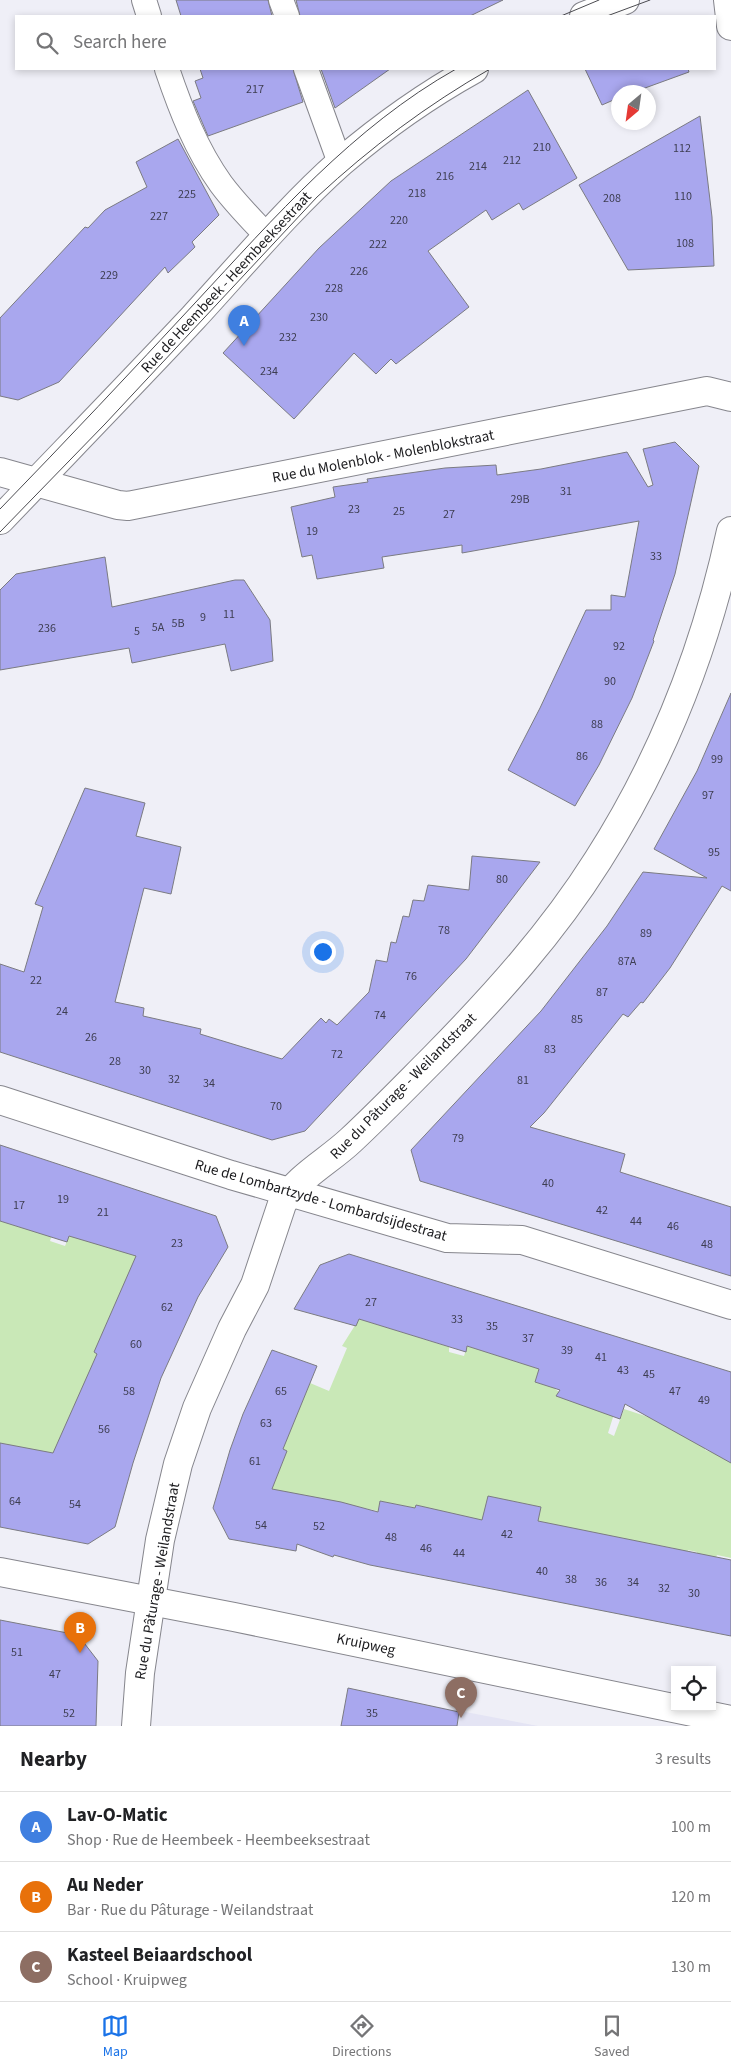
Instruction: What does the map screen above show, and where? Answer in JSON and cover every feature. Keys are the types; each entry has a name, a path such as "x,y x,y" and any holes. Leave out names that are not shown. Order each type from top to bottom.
{"street":[{"path":"587,15 625,0"},
{"path":"728,0 731,26"},
{"name":"Rue de Heembeek - Heembeeksestraat","path":"0,520 99,419 268,237 340,163 402,114 431,94 472,70"},
{"name":"Rue du Molenblok - Molenblokstraat","path":"0,472 128,506 707,392 731,397"},
{"name":"Rue du Pâturage - Weilandstraat","path":"136,1726 140,1673 168,1501 186,1436 220,1354 255,1285 282,1204 289,1192 351,1140 498,991 556,920 598,860 638,791 662,742 700,650 731,531"},
{"name":"Rue de Lombartzyde - Lombardsijdestraat","path":"0,1100 222,1172 447,1238 522,1240 731,1305"},
{"name":"Kruipweg","path":"0,1572 151,1601 731,1720"}],"lane":[{"path":"144,0 149,15"},
{"path":"281,0 287,15"},
{"path":"167,70 192,137 206,162 223,186 268,237"},
{"path":"306,70 340,163"}],"shaded area":[{"path":"429,1705 538,1726 425,1726"}],"green space":[{"path":"0,1221 30,1230 54,1229 50,1241 65,1246 70,1234 113,1249 165,1256 107,1358 65,1481 0,1443"},
{"path":"359,1319 449,1347 449,1352 464,1356 467,1346 539,1369 535,1382 554,1388 559,1392 556,1396 614,1414 608,1433 614,1436 624,1409 709,1437 705,1450 727,1457 731,1454 731,1558 717,1555 715,1561 696,1558 697,1552 688,1550 686,1558 673,1548 657,1545 533,1547 540,1507 488,1496 482,1521 416,1505 415,1508 380,1501 378,1511 272,1489 287,1451 282,1448 310,1383 329,1391 347,1348 342,1346"}],"building":[{"path":"176,0 268,0 272,15 181,15"},
{"path":"296,0 503,0 472,15 300,15"},
{"path":"200,70 293,70 303,102 208,136 193,101 201,98 195,81 203,78"},
{"path":"321,70 389,70 335,108"},
{"path":"585,70 688,70 689,72 653,85 611,85 611,101 602,105"},
{"path":"528,90 577,178 523,210 519,203 492,220 486,210 428,251 469,307 396,364 391,359 376,374 354,353 294,419 223,353 319,248 391,181"},
{"path":"700,116 712,217 714,266 628,270 579,185"},
{"path":"178,139 219,215 192,242 195,247 168,273 165,267 59,382 18,400 0,396 0,318 85,227 88,228 105,210 147,187 136,162"},
{"path":"675,442 699,466 675,574 654,641 632,698 599,765 575,806 508,770 540,708 586,610 611,610 611,595 625,597 639,521 462,553 462,545 382,557 384,568 317,579 312,555 302,557 291,507 335,497 333,487 368,482 367,479 445,468 496,465 497,475 541,469 627,452 648,487 653,485 643,449"},
{"path":"105,557 112,607 235,580 244,580 270,620 273,661 231,671 225,644 132,663 129,648 0,670 0,590 16,574"},
{"path":"731,693 731,891 722,886 670,968 643,1003 641,1002 628,1017 623,1014 544,1113 530,1127 625,1154 620,1172 731,1207 731,1276 420,1181 411,1150 541,1011 607,926 643,872 707,878 654,849 697,771"},
{"path":"85,788 145,803 136,836 181,847 171,894 144,888 115,1002 144,1008 143,1016 201,1029 200,1034 282,1059 321,1018 326,1023 329,1019 337,1025 369,992 376,960 387,962 391,942 396,943 403,916 409,917 413,900 424,901 428,885 469,890 472,856 540,862 466,959 305,1131 272,1140 0,1052 0,964 24,972 43,907 35,904"},
{"path":"0,1145 216,1216 228,1247 198,1297 161,1378 133,1463 115,1527 88,1544 0,1527 0,1443 53,1453 97,1354 94,1352 136,1256 69,1236 67,1242 0,1221"},
{"path":"349,1254 731,1372 731,1463 625,1404 620,1419 556,1396 560,1390 535,1382 539,1369 467,1346 466,1352 359,1319 356,1326 294,1309 320,1265"},
{"path":"272,1350 317,1366 283,1449 287,1451 272,1489 341,1502 378,1512 380,1501 415,1508 416,1505 482,1520 488,1496 541,1507 538,1521 731,1560 731,1636 370,1565 334,1555 333,1557 297,1544 296,1551 229,1539 213,1508 243,1414"},
{"path":"0,1620 78,1635 98,1661 96,1726 0,1726"},
{"path":"348,1688 459,1712 457,1726 341,1726"}],"tram line":[{"path":"563,15 599,0"},
{"path":"610,15 650,0"},
{"path":"0,509 123,381 255,238 317,176 383,118 418,92 454,70"},
{"path":"0,532 105,424 317,197 400,128 444,97 488,70"}],"place":[{"name":"Lav-O-Matic","path":"244,346"},
{"name":"Au Neder","path":"80,1653"},
{"name":"Kasteel Beiaardschool","path":"461,1718"}]}
